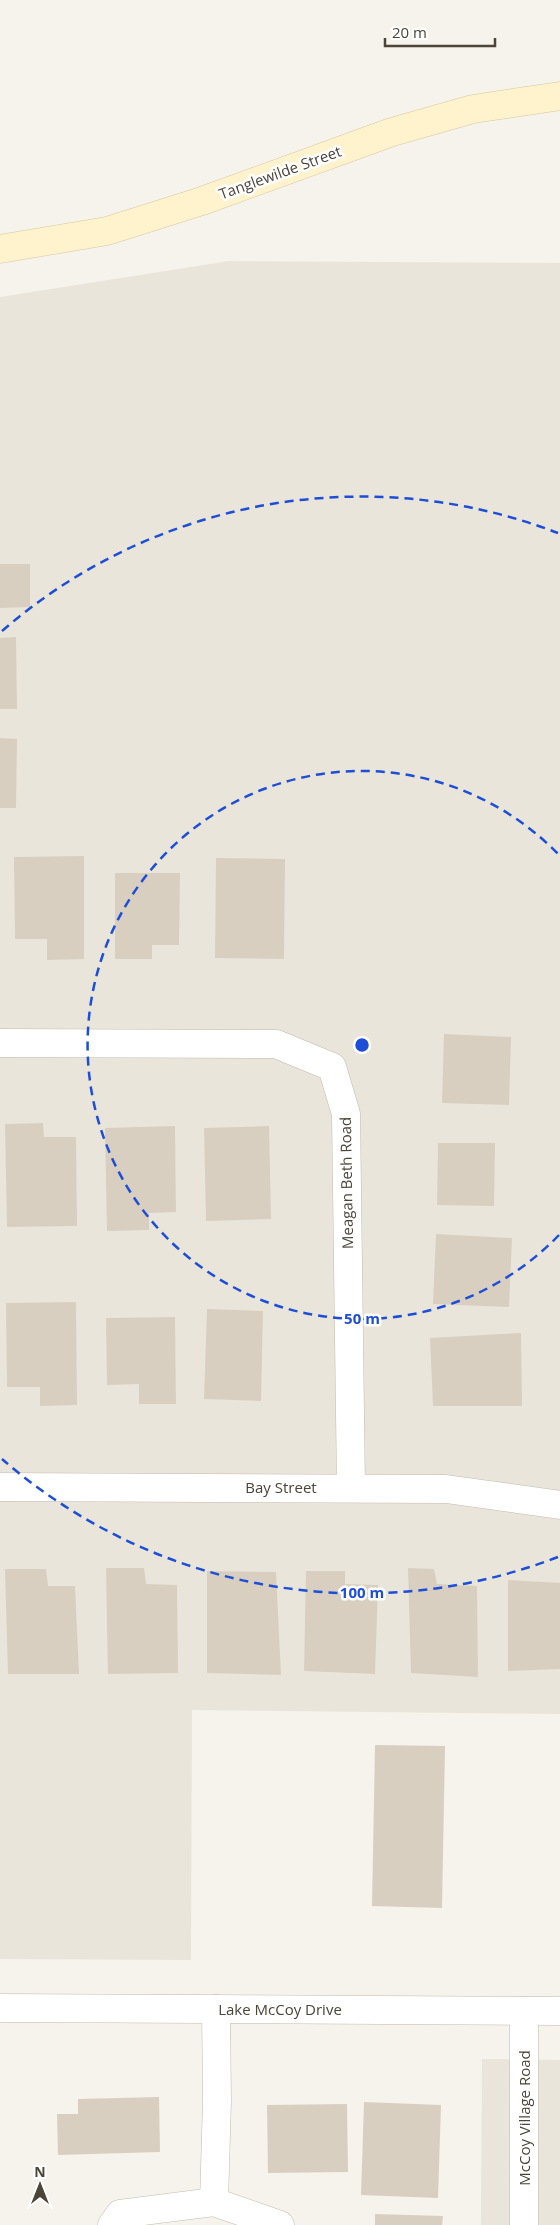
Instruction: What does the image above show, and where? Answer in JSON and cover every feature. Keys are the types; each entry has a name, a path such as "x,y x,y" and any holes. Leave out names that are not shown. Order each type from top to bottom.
{"street":[{"name":"Tanglewilde Street","path":"0,249 107,230 202,201 392,132 473,108 560,96"},
{"name":"Meagan Beth Road","path":"0,1043 276,1044 332,1067 346,1114 351,1488"},
{"name":"Bay Street","path":"0,1487 446,1489 560,1505"},
{"name":"Lake McCoy Drive","path":"0,2008 560,2011"},
{"path":"214,2202 217,2100 216,2009"},
{"name":"McCoy Village Road","path":"524,2011 524,2225"},
{"path":"112,2225 120,2214 214,2202 280,2225"}],"shaded area":[{"path":"229,261 560,263 560,1714 192,1710 191,1960 0,1959 0,297"},
{"path":"482,2059 560,2060 560,2225 481,2225"}],"building":[{"path":"0,564 30,564 30,607 0,608"},
{"path":"16,637 17,709 0,709 0,638"},
{"path":"0,738 17,739 16,808 0,808"},
{"path":"84,856 84,959 47,960 47,939 15,939 14,857"},
{"path":"216,858 285,859 284,959 215,958"},
{"path":"115,873 180,873 179,945 152,945 152,959 115,959"},
{"path":"444,1034 511,1037 509,1105 442,1103"},
{"path":"43,1123 44,1137 76,1137 77,1226 7,1227 5,1124"},
{"path":"175,1126 176,1212 149,1213 149,1230 107,1231 105,1128"},
{"path":"269,1126 271,1219 206,1221 204,1128"},
{"path":"438,1143 495,1143 494,1206 437,1205"},
{"path":"436,1234 512,1238 509,1307 433,1304"},
{"path":"76,1302 77,1405 40,1406 40,1387 7,1387 6,1303"},
{"path":"207,1309 263,1311 261,1401 204,1399"},
{"path":"175,1317 176,1404 139,1404 139,1384 107,1385 106,1318"},
{"path":"521,1333 522,1406 433,1406 430,1338"},
{"path":"106,1568 144,1568 146,1584 177,1585 178,1673 108,1674"},
{"path":"408,1568 434,1569 437,1584 477,1586 478,1677 411,1673"},
{"path":"5,1569 46,1569 48,1586 75,1586 79,1674 8,1674"},
{"path":"207,1571 276,1572 281,1675 207,1673"},
{"path":"306,1571 345,1571 345,1584 378,1585 375,1674 304,1671"},
{"path":"508,1580 560,1583 560,1669 508,1671"},
{"path":"375,1745 445,1746 442,1908 372,1906"},
{"path":"159,2097 160,2152 58,2155 57,2114 78,2114 78,2099"},
{"path":"364,2102 441,2105 438,2198 361,2195"},
{"path":"347,2104 348,2172 268,2173 267,2105"},
{"path":"375,2214 443,2216 442,2225 375,2225"}]}
